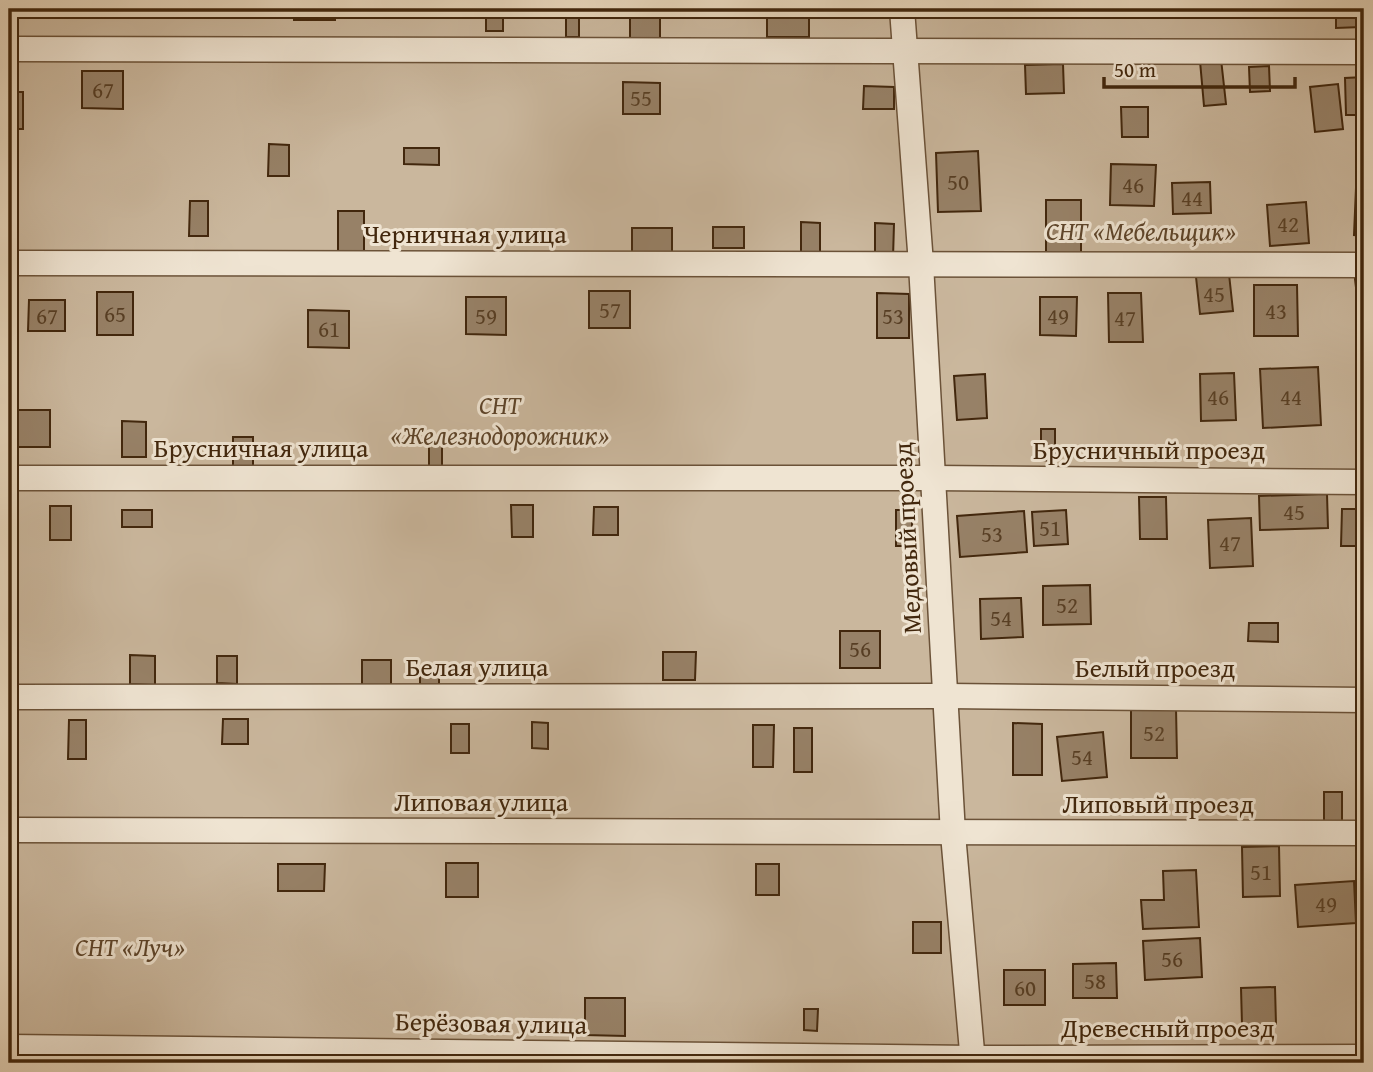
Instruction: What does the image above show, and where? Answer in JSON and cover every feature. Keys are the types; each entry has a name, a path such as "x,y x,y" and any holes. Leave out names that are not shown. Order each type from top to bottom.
{"street":[{"name":"Медовый проезд","path":"902,9 921,264 953,834 973,1060"},
{"path":"9,49 1364,52"},
{"name":"Черничная улица","path":"9,263 1364,265"},
{"name":"Брусничная улица","path":"9,478 933,478"},
{"name":"Брусничный проезд","path":"933,478 1364,482"},
{"name":"Белая улица","path":"9,697 946,696"},
{"name":"Белый проезд","path":"946,696 1364,700"},
{"name":"Липовая улица","path":"9,830 953,834"},
{"name":"Липовый проезд","path":"953,834 1364,833"},
{"name":"Берёзовая улица","path":"9,1047 973,1060"},
{"name":"Древесный проезд","path":"973,1060 1364,1057"}],"green space":[{"path":"9,9 1364,9 1364,1063 9,1063"}],"building":[{"path":"229,9 270,9 270,14 229,14"},
{"path":"294,9 335,9 335,20 294,20"},
{"path":"486,9 503,9 503,31 486,31"},
{"path":"566,9 579,9 579,37 566,37"},
{"path":"630,9 660,9 660,38 630,38"},
{"path":"767,9 809,9 809,37 767,37"},
{"path":"1196,9 1215,9 1216,16 1197,18"},
{"path":"1336,9 1361,9 1361,27 1336,28"},
{"path":"1221,59 1226,104 1204,106 1200,61"},
{"path":"1063,64 1064,93 1026,94 1025,65"},
{"path":"1269,66 1270,91 1250,92 1249,67"},
{"path":"82,71 123,71 123,109 82,108"},
{"path":"1364,77 1364,115 1346,115 1345,78"},
{"path":"623,82 660,83 660,114 623,114"},
{"path":"1338,84 1343,129 1315,132 1310,87"},
{"path":"864,86 894,87 894,109 863,109"},
{"path":"9,92 23,92 23,129 9,129"},
{"path":"1121,107 1148,107 1148,137 1122,137"},
{"path":"269,144 289,145 289,176 268,176"},
{"path":"404,148 439,148 439,165 404,164"},
{"path":"978,151 981,211 938,212 936,153"},
{"path":"1111,164 1156,165 1154,206 1110,205"},
{"path":"1210,182 1211,213 1173,214 1172,183"},
{"path":"1356,188 1364,188 1364,236 1354,235"},
{"path":"1046,200 1081,200 1081,253 1046,253"},
{"path":"190,201 208,201 208,236 189,236"},
{"path":"1306,202 1309,243 1270,246 1267,205"},
{"path":"338,211 364,211 364,253 338,253"},
{"path":"801,222 820,223 820,257 801,257"},
{"path":"875,223 894,224 893,258 875,258"},
{"path":"713,227 744,227 744,248 713,248"},
{"path":"632,228 672,228 672,253 632,252"},
{"path":"1229,274 1233,311 1200,314 1196,277"},
{"path":"1364,278 1364,312 1359,313 1355,279"},
{"path":"1254,285 1297,285 1298,336 1254,336"},
{"path":"589,291 630,291 630,328 589,328"},
{"path":"97,292 133,292 133,335 97,335"},
{"path":"877,293 909,294 909,338 877,338"},
{"path":"1108,293 1141,293 1143,342 1109,342"},
{"path":"466,297 506,297 506,335 466,334"},
{"path":"1040,297 1077,297 1076,336 1040,335"},
{"path":"29,300 65,300 65,331 28,331"},
{"path":"308,310 349,311 349,348 308,347"},
{"path":"1318,367 1321,425 1263,428 1260,369"},
{"path":"1234,373 1236,420 1201,421 1200,374"},
{"path":"985,374 987,418 957,420 954,376"},
{"path":"9,410 50,410 50,447 9,447"},
{"path":"122,421 146,422 146,457 122,457"},
{"path":"1041,429 1055,429 1055,461 1041,460"},
{"path":"233,437 253,437 253,468 233,467"},
{"path":"429,440 442,440 442,470 429,470"},
{"path":"1327,494 1328,528 1260,530 1259,496"},
{"path":"1139,497 1166,497 1167,539 1140,539"},
{"path":"511,505 533,505 533,537 512,537"},
{"path":"50,506 71,506 71,540 50,540"},
{"path":"594,507 618,507 618,535 593,535"},
{"path":"1342,509 1364,509 1364,546 1341,546"},
{"path":"122,510 152,510 152,527 122,527"},
{"path":"896,510 912,510 912,546 896,546"},
{"path":"1066,510 1068,544 1034,546 1032,512"},
{"path":"1024,511 1027,552 960,557 957,516"},
{"path":"1251,518 1253,566 1210,568 1208,520"},
{"path":"1090,585 1091,624 1043,625 1043,586"},
{"path":"1021,598 1023,637 981,639 980,599"},
{"path":"1249,623 1278,623 1278,642 1248,641"},
{"path":"840,631 880,631 880,668 840,668"},
{"path":"663,652 696,652 695,680 663,680"},
{"path":"130,655 155,656 155,685 130,684"},
{"path":"217,656 237,656 237,684 217,683"},
{"path":"362,660 391,660 391,688 362,687"},
{"path":"420,667 439,667 439,686 420,686"},
{"path":"1131,708 1176,708 1177,758 1131,758"},
{"path":"223,719 248,719 248,744 222,744"},
{"path":"69,720 86,720 86,759 68,759"},
{"path":"532,722 548,723 548,749 532,748"},
{"path":"1013,723 1042,724 1042,775 1013,775"},
{"path":"451,724 469,724 469,753 451,753"},
{"path":"753,725 774,725 773,767 753,767"},
{"path":"794,728 812,728 812,772 794,772"},
{"path":"1103,732 1107,777 1062,781 1057,737"},
{"path":"1324,792 1342,792 1342,826 1324,826"},
{"path":"1279,846 1280,896 1243,897 1242,847"},
{"path":"446,863 478,863 478,897 446,897"},
{"path":"278,864 325,864 324,891 278,891"},
{"path":"756,864 779,864 779,895 756,895"},
{"path":"1196,870 1199,927 1143,929 1141,900 1164,900 1163,871"},
{"path":"1354,881 1356,923 1298,927 1295,885"},
{"path":"913,922 941,922 941,953 913,953"},
{"path":"1200,938 1202,977 1145,980 1143,941"},
{"path":"1116,963 1117,998 1073,998 1073,964"},
{"path":"1004,970 1045,970 1045,1005 1004,1005"},
{"path":"1275,987 1276,1024 1242,1025 1241,988"},
{"path":"585,998 625,998 625,1036 585,1035"},
{"path":"804,1009 818,1009 817,1031 804,1030"}],"park label":[{"name":"СНТ «Мебельщик»","path":"1141,231"},
{"name":"СНТ «Железнодорожник»","path":"500,420"},
{"name":"СНТ «Луч»","path":"130,947"}]}
